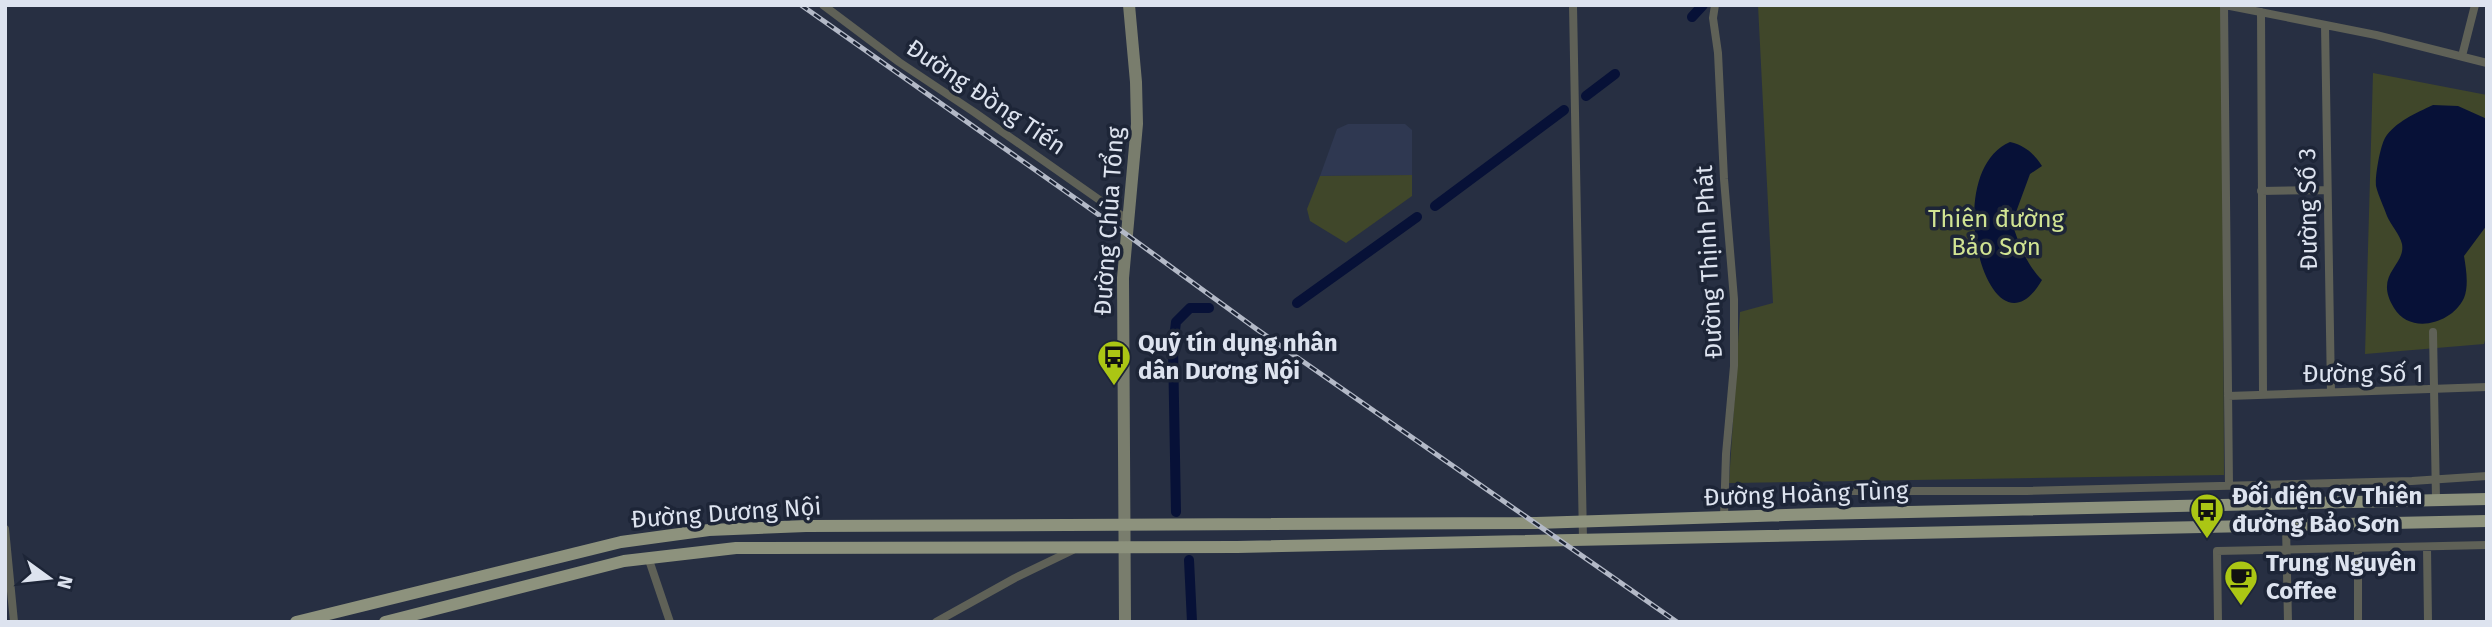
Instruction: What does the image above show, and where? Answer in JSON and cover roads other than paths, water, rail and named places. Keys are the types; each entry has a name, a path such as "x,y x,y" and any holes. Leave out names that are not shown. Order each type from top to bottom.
{"main road":[{"name":"Đường Chùa Tổng","path":"1125,622 1124,252 1137,124 1129,5"},
{"name":"Đường Hoàng Tùng","path":"1126,524 1536,523 2487,499"},
{"path":"1997,510 1998,532"},
{"path":"1811,514 1812,537"},
{"name":"Đường Hoàng Tùng","path":"1126,548 1812,537 2487,521"},
{"name":"Đường Dương Nội","path":"296,622 642,538 709,530 806,526 1126,524"},
{"path":"642,538 648,557"},
{"name":"Đường Dương Nội","path":"385,622 648,557 736,548 1126,548"}],"street":[{"path":"1573,5 1583,540"},
{"name":"Đường Thịnh Phát","path":"1715,5 1713,18 1718,53 1724,179 1734,299 1734,366 1726,454 1724,517"},
{"path":"2229,485 2224,5 2325,25 2487,63"},
{"path":"2462,56 2475,5"},
{"name":"Đường Đồng Tiến","path":"828,7 899,62 1128,220"},
{"path":"2260,12 2263,394"},
{"name":"Đường Số 3","path":"2325,25 2331,392"},
{"path":"2261,191 2327,190"},
{"path":"2433,332 2434,388 2487,387"},
{"name":"Đường Số 1","path":"2228,396 2434,388 2436,500"},
{"path":"1807,491 2021,491 2435,480 2487,475"},
{"path":"2021,491 2022,509"},
{"path":"2286,526 2288,622"},
{"path":"5,529 14,622"},
{"path":"2218,622 2217,551 2487,545"},
{"path":"936,622 1077,547"},
{"path":"2427,547 2428,622"},
{"path":"2358,548 2358,622"},
{"path":"648,557 670,622"}],"water":[{"path":"2433,105 2458,106 2487,119 2487,225 2464,256 2466,288 2458,307 2441,320 2420,324 2401,316 2388,296 2388,279 2402,252 2402,244 2387,216 2376,181 2381,148 2389,132 2406,119"},
{"path":"2010,142 2029,151 2042,166 2030,174 2012,223 2027,260 2042,280 2023,301 2005,300 1990,284 1979,256 1974,223 1977,189 1988,160"}],"waterway":[{"path":"1692,17 1703,5"},
{"path":"1586,96 1615,74"},
{"path":"1435,206 1564,110"},
{"path":"1297,303 1417,217"},
{"path":"1176,512 1173,347 1176,322 1190,308 1209,308"},
{"path":"1189,560 1192,622"}],"railway":[{"path":"801,5 1255,328 1677,622"}],"place":[{"name":"Quỹ tín dụng nhân dân Dương Nội","path":"1114,387"},
{"name":"Đối diện CV Thiên đường Bảo Sơn","path":"2207,540"},
{"name":"Trung Nguyên Coffee","path":"2241,607"}],"park label":[{"name":"Thiên đường Bảo Sơn","path":"1996,233"}]}
